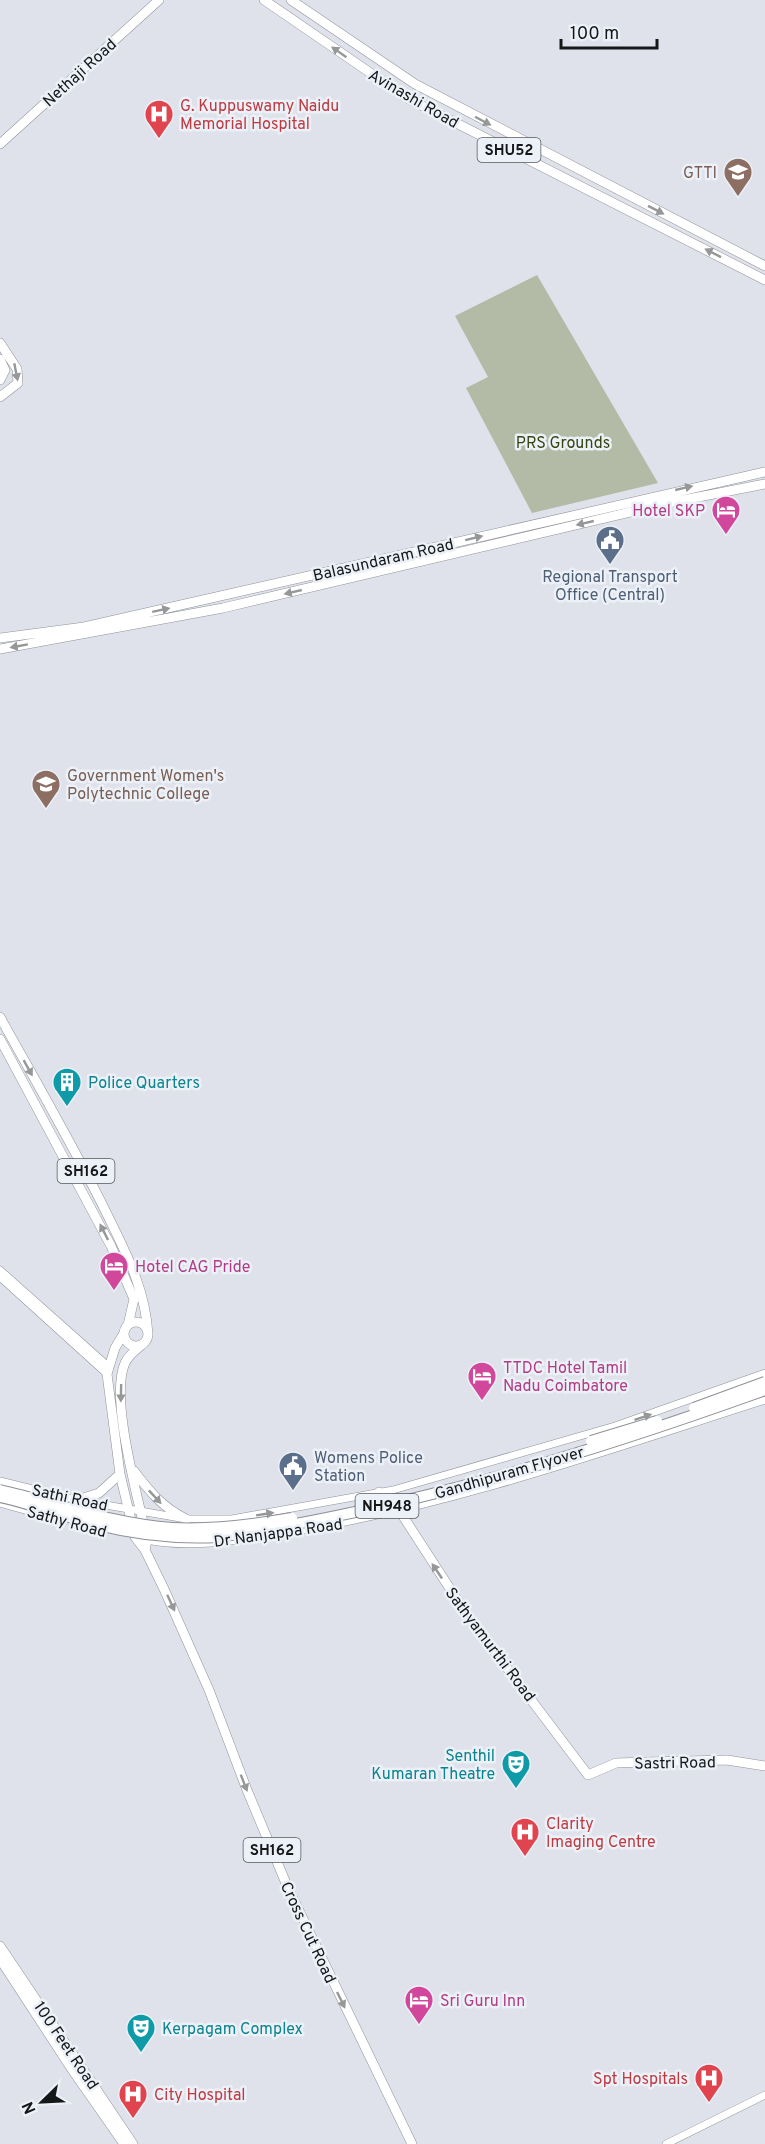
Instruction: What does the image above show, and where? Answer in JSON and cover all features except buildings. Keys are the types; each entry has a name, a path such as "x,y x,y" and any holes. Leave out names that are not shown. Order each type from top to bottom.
{"highway":[{"name":"Gandhipuram Flyover","path":"0,1490 104,1517 158,1526 206,1528 246,1525 369,1504 425,1489 615,1434 765,1382"},
{"name":"Gandhipuram Flyover","path":"0,1497 101,1526 136,1533 191,1538 228,1536 370,1510 411,1500 618,1441 765,1390"}],"main road":[{"name":"Nethaji Road","path":"0,144 159,0"},
{"name":"Avinashi Road","path":"264,0 407,98 765,280"},
{"name":"Avinashi Road","path":"291,0 415,84 765,266"},
{"path":"0,343 17,369 18,376 18,383 0,398"},
{"path":"0,359 5,370 0,380"},
{"name":"Balasundaram Road","path":"0,638 84,627 765,472"},
{"name":"Balasundaram Road","path":"0,649 223,608 765,484"},
{"path":"606,507 609,518"},
{"name":"SH162","path":"0,1017 84,1168 121,1242 142,1293 146,1339"},
{"name":"SH162","path":"0,1039 111,1246 134,1299 126,1329 108,1370 120,1474 135,1537 145,1550"},
{"path":"141,1323 146,1339 131,1345 126,1329 141,1323"},
{"path":"145,1550 147,1540 131,1466 120,1389 124,1365 129,1356 146,1339"},
{"path":"131,1466 159,1502 186,1519"},
{"path":"76,1500 99,1493 120,1474"},
{"name":"Sathyamurthi Road","path":"379,1492 399,1510 445,1582 588,1775"},
{"name":"Cross Cut Road","path":"145,1550 209,1690 288,1888 412,2144"},
{"name":"Sastri Road","path":"588,1775 616,1763 727,1760 765,1766"},
{"name":"100 Feet Road","path":"0,1946 133,2144"},
{"name":"100 Feet Road","path":"0,1959 124,2144"}],"street":[{"path":"0,1270 108,1370"},
{"path":"0,1277 108,1370"},
{"name":"Dr Nanjappa Road","path":"141,1511 186,1519 232,1519 379,1492 615,1426 765,1373"},
{"name":"Dr Nanjappa Road","path":"135,1537 187,1544 246,1539 399,1510 572,1463 765,1400"},
{"name":"Sathi Road","path":"0,1481 76,1500 141,1511"},
{"name":"Sathy Road","path":"0,1503 90,1528 135,1537"},
{"path":"666,2144 765,2095"}],"green space":[{"name":"PRS Grounds","path":"537,275 658,483 532,513 466,388 488,377 455,316"}],"place":[{"name":"G. Kuppuswamy Naidu Memorial Hospital","path":"159,140"},
{"name":"GTTI","path":"738,198"},
{"name":"Hotel SKP","path":"726,536"},
{"name":"Regional Transport Office (Central)","path":"610,566"},
{"name":"Government Women's Polytechnic College","path":"46,810"},
{"name":"Police Quarters","path":"67,1108"},
{"name":"Hotel CAG Pride","path":"114,1292"},
{"name":"TTDC Hotel Tamil Nadu Coimbatore","path":"482,1402"},
{"name":"Womens Police Station","path":"293,1492"},
{"name":"Senthil Kumaran Theatre","path":"516,1790"},
{"name":"Clarity Imaging Centre","path":"525,1858"},
{"name":"Sri Guru Inn","path":"419,2026"},
{"name":"Kerpagam Complex","path":"141,2054"},
{"name":"Spt Hospitals","path":"709,2104"},
{"name":"City Hospital","path":"133,2120"}]}
